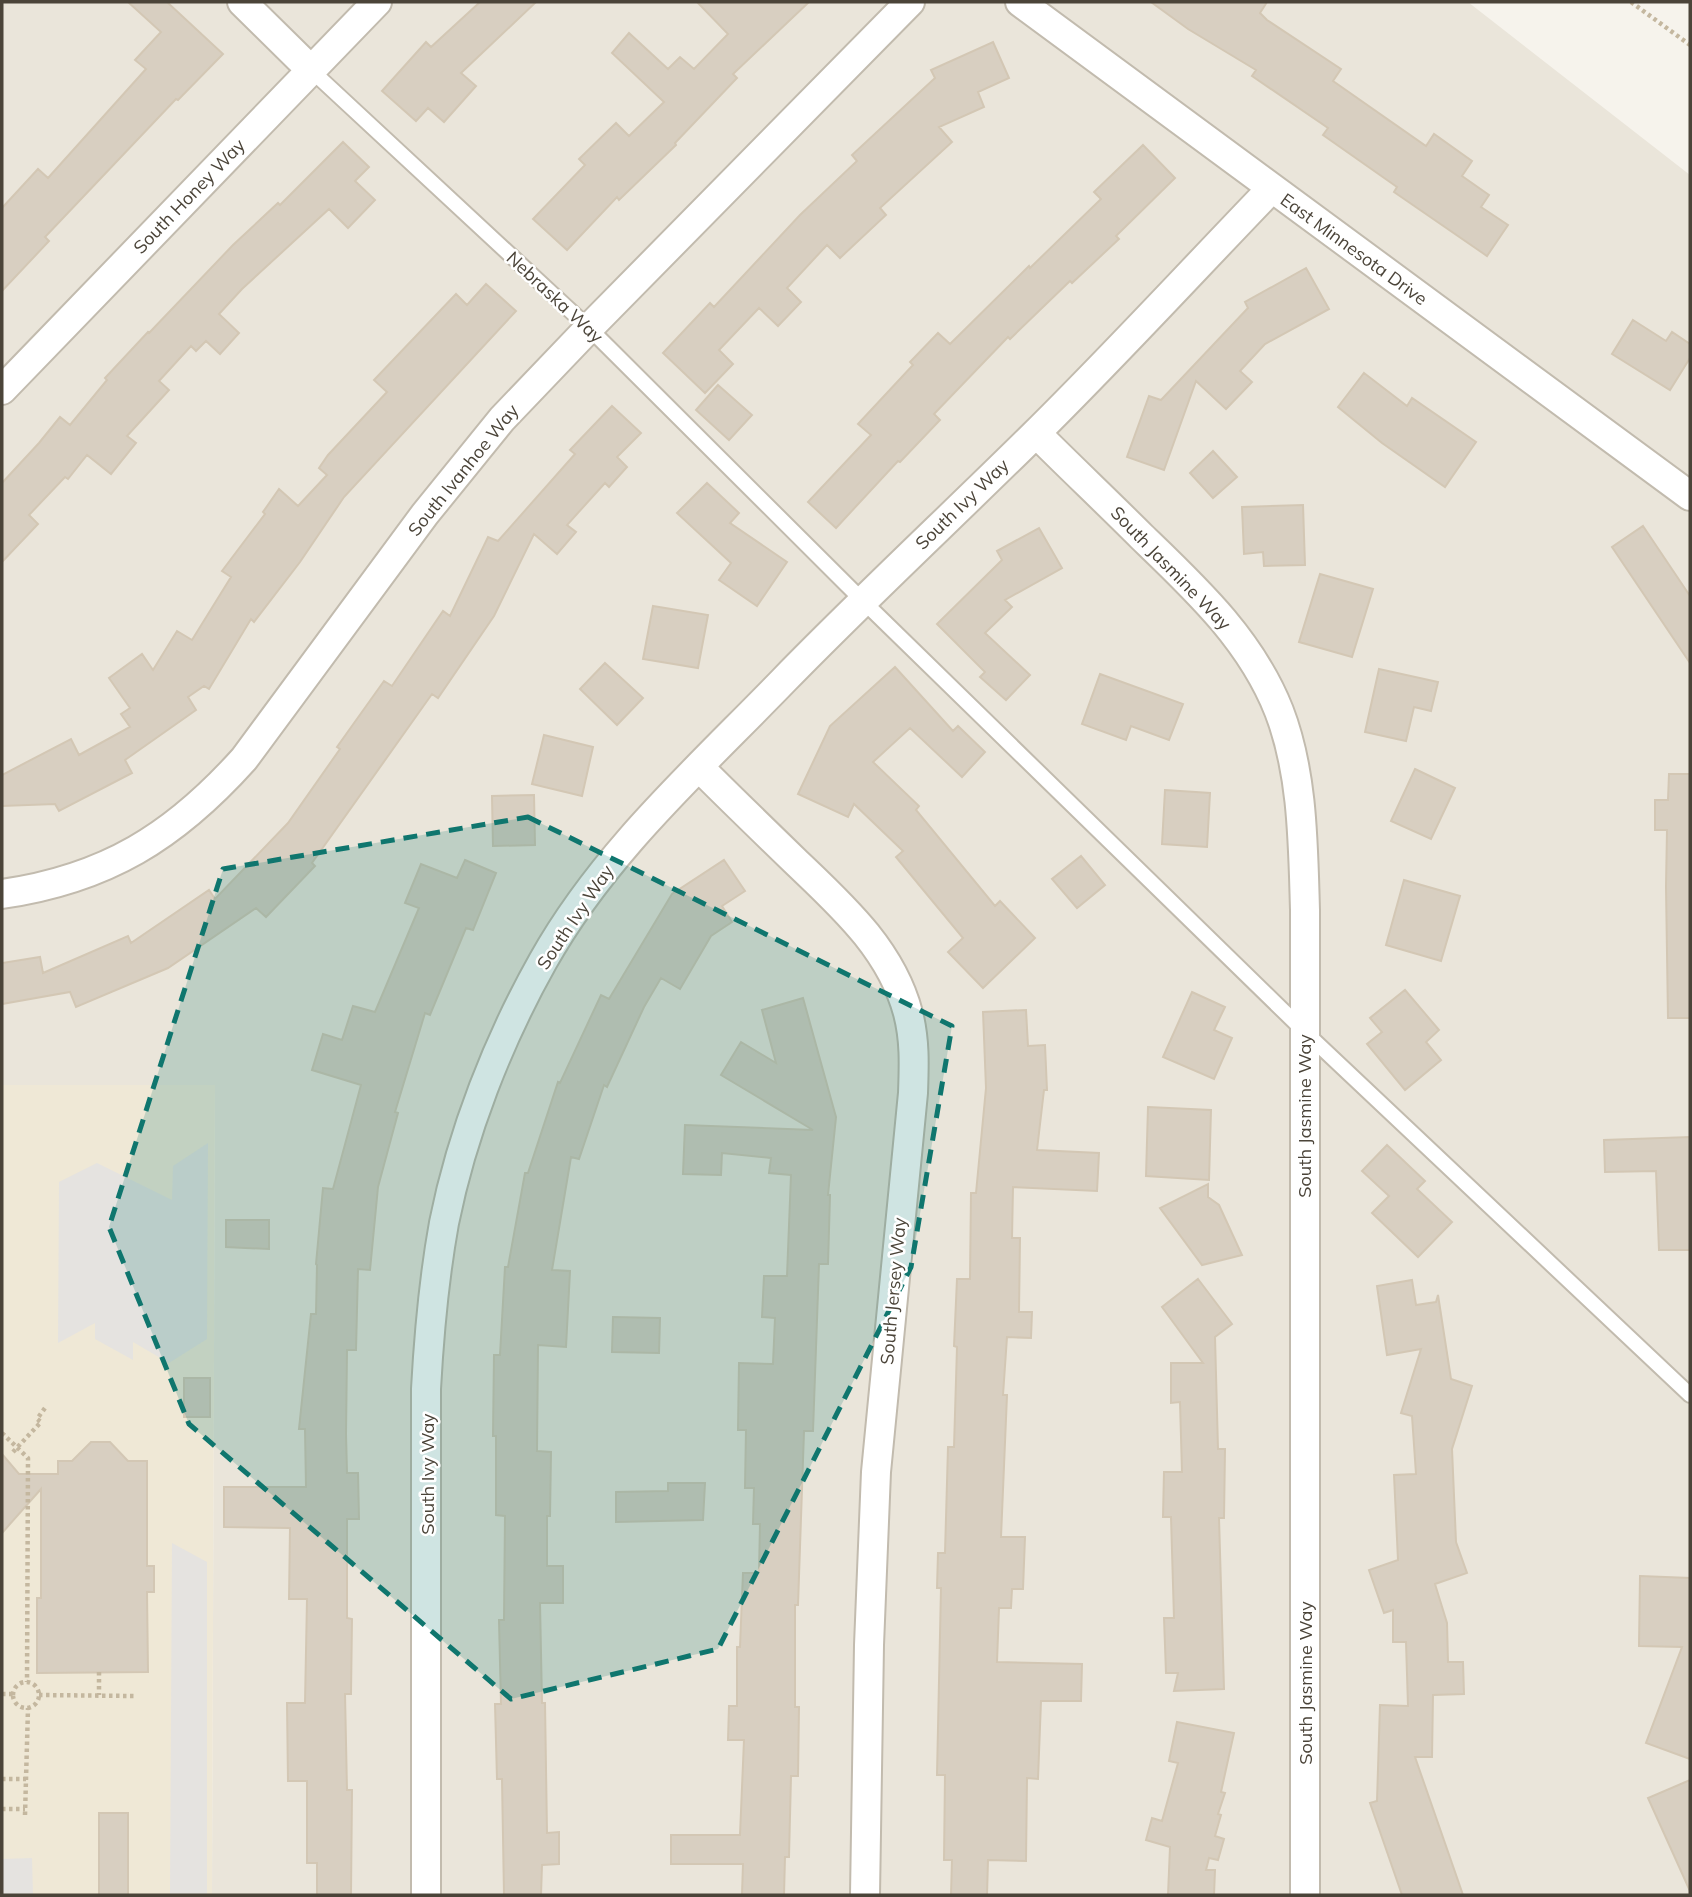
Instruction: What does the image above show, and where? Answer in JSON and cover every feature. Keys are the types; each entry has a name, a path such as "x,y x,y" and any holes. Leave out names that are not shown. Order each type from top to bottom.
{"street":[{"name":"Nebraska Way","path":"242,2 311,70"},
{"name":"South Honey Way","path":"2,390 377,2"},
{"name":"South Ivanhoe Way","path":"2,894 45,886 117,860 153,841 182,821 218,788 244,759 425,514 502,419 909,2"},
{"name":"East Minnesota Drive","path":"1020,2 1690,496"},
{"name":"South Ivy Way","path":"426,1895 426,1389 435,1283 452,1192 469,1131 520,1005 543,961 596,880 636,832 862,600 1036,433 1271,188"},
{"name":"South Jasmine Way","path":"1036,433 1213,607 1241,641 1262,675 1278,709 1296,776 1302,831 1305,910 1305,1895"},
{"name":"South Jersey Way","path":"699,767 845,910 880,951 895,978 908,1012 914,1042 913,1093 876,1472 869,1645 865,1895"}],"lane":[{"name":"Nebraska Way","path":"311,70 589,328 862,600 1304,1032 1690,1395"}],"path":[{"path":"1630,2 1690,45"},
{"path":"15,1450 41,1422 37,1419 45,1408"},
{"path":"2,1433 15,1450 29,1458 27,1682"},
{"path":"99,1672 99,1695"},
{"path":"27,1682 35,1686 39,1695 34,1705 28,1708 17,1704 14,1694 19,1685 27,1682"},
{"path":"2,1694 14,1694"},
{"path":"39,1695 134,1696"},
{"path":"2,1809 25,1812 28,1708"},
{"path":"2,1779 26,1779"}],"highlighted area":[{"path":"528,817 952,1026 911,1267 718,1649 511,1699 189,1424 109,1227 223,869"}],"shaded area":[{"path":"2,2 1468,2 1690,175 1690,1895 212,1895 215,1085 2,1085"},
{"path":"2,1085 215,1085 212,1895 2,1895"},
{"path":"208,1143 207,1339 169,1363 133,1342 133,1360 95,1339 95,1323 58,1343 59,1182 97,1163 172,1200 173,1166"},
{"path":"172,1543 207,1562 207,1895 170,1895"},
{"path":"32,1858 33,1895 2,1895 2,1859"}],"building":[{"path":"128,2 167,2 223,54 178,100 176,99 45,237 49,241 2,291 2,208 38,169 48,178 146,69 135,60 161,32"},
{"path":"480,2 536,2 461,73 476,86 444,122 428,108 416,121 382,91 426,42 431,47"},
{"path":"697,2 809,2 733,74 737,78 676,145 619,200 617,197 567,250 533,219 585,165 579,159 616,123 629,136 664,102 612,53 629,33 668,69 680,57 694,69 728,34"},
{"path":"1151,2 1267,2 1260,13 1267,20 1341,69 1333,81 1426,146 1434,134 1472,161 1462,176 1489,195 1481,207 1508,225 1487,256 1394,192 1397,187 1323,135 1328,128 1252,76 1256,70 1188,29"},
{"path":"993,42 1009,78 978,92 984,107 939,127 952,142 880,208 886,215 840,258 827,245 787,288 801,302 778,326 759,308 719,350 733,364 705,393 663,353 710,303 714,307 800,215 857,161 852,155 935,78 931,70"},
{"path":"343,142 369,167 355,181 375,200 348,228 329,209 242,289 219,314 239,333 220,354 206,341 196,351 191,346 159,381 169,390 127,436 136,443 111,474 87,455 68,479 65,477 29,515 38,524 2,562 2,483 60,417 70,425 107,380 105,378 148,332 233,245 278,203 280,205"},
{"path":"1143,145 1175,178 1116,236 1119,239 1072,283 1070,281 1010,339 1008,337 934,414 940,420 836,528 808,502 871,435 858,424 913,365 910,362 938,333 950,344 1101,199 1094,192"},
{"path":"1306,268 1329,309 1265,344 1240,371 1252,382 1226,409 1196,381 1164,470 1127,457 1149,396 1161,400 1248,308 1245,302"},
{"path":"486,284 516,311 344,497 300,562 254,622 251,619 209,689 204,686 188,697 196,710 125,760 132,773 59,811 55,804 2,806 2,775 71,739 79,755 130,727 121,714 130,708 109,678 142,654 153,670 177,631 192,640 231,577 222,571 265,514 263,512 279,489 298,506 327,475 319,468 328,455 387,392 374,380 456,294 467,305"},
{"path":"1633,320 1666,341 1672,332 1690,344 1690,358 1670,390 1612,354"},
{"path":"1364,373 1407,406 1412,398 1476,442 1445,487 1382,443 1338,407"},
{"path":"718,385 752,415 729,440 696,410"},
{"path":"612,406 641,433 617,457 627,467 609,487 605,483 567,525 576,532 557,554 534,534 494,616 438,698 432,694 312,863 315,866 266,917 256,908 168,968 76,1007 70,992 2,1004 2,963 40,957 43,973 128,936 131,943 209,890 215,899 288,823 384,681 392,686 443,611 450,616 488,537 498,541 575,454 570,450"},
{"path":"1213,451 1237,477 1213,498 1190,473"},
{"path":"707,483 739,513 730,523 787,562 757,606 719,580 731,563 677,513"},
{"path":"1303,505 1305,565 1264,566 1263,552 1244,554 1242,507"},
{"path":"1643,526 1690,596 1690,663 1612,547"},
{"path":"1039,528 1062,568 1005,600 1012,607 985,633 1030,675 1006,700 980,677 985,672 937,624 1002,560 997,551"},
{"path":"1320,574 1373,589 1352,657 1299,642"},
{"path":"653,606 708,615 698,668 643,659"},
{"path":"605,663 643,698 617,725 580,689"},
{"path":"895,667 953,731 958,726 985,752 962,777 910,728 873,762 919,806 916,810 995,906 1000,901 1035,938 983,988 948,952 963,938 896,857 903,851 854,804 848,817 798,794 830,726"},
{"path":"1379,669 1438,682 1431,711 1414,707 1406,741 1365,732"},
{"path":"1100,674 1183,704 1169,740 1131,726 1126,740 1082,724"},
{"path":"544,735 593,747 582,796 532,784"},
{"path":"1415,769 1455,788 1431,839 1391,821"},
{"path":"1669,774 1690,774 1690,1018 1668,1018 1667,830 1655,830 1655,800 1668,800"},
{"path":"1165,790 1210,793 1207,847 1162,844"},
{"path":"534,795 535,845 493,846 492,796"},
{"path":"1081,856 1105,885 1077,908 1052,879"},
{"path":"465,860 496,873 473,930 466,928 430,1015 425,1013 395,1112 398,1113 378,1187 370,1270 358,1269 356,1350 347,1350 346,1434 347,1473 358,1473 359,1519 347,1519 347,1618 352,1619 351,1694 345,1694 347,1790 352,1790 351,1895 317,1895 317,1863 307,1863 307,1781 288,1781 287,1703 305,1703 307,1599 289,1599 290,1528 224,1527 224,1487 306,1487 305,1429 299,1429 311,1314 316,1314 316,1264 323,1188 333,1189 361,1085 312,1070 323,1034 342,1040 353,1006 375,1012 419,908 405,903 421,864 457,878"},
{"path":"724,860 745,891 722,906 732,922 711,936 680,989 661,978 644,1007 607,1087 604,1085 579,1159 571,1157 552,1270 570,1271 566,1347 538,1345 537,1451 551,1452 547,1566 563,1566 563,1603 540,1603 547,1833 559,1832 559,1864 542,1865 541,1895 504,1895 502,1779 497,1779 495,1704 501,1704 499,1620 504,1620 505,1516 496,1515 496,1436 493,1436 494,1355 500,1355 505,1267 508,1267 525,1173 528,1173 558,1082 560,1083 601,995 609,999 672,894"},
{"path":"1404,880 1460,896 1441,961 1386,945"},
{"path":"1405,990 1439,1030 1426,1042 1441,1060 1405,1090 1367,1044 1382,1032 1370,1018"},
{"path":"1192,992 1225,1007 1214,1030 1232,1038 1214,1079 1163,1057"},
{"path":"803,998 836,1117 828,1195 828,1264 819,1264 813,1431 804,1431 798,1605 795,1605 795,1707 799,1707 798,1776 791,1776 789,1857 785,1857 784,1895 742,1895 743,1864 671,1864 671,1835 740,1835 744,1740 728,1740 729,1706 737,1706 737,1647 740,1647 743,1573 759,1573 760,1524 753,1524 754,1488 745,1488 746,1430 738,1430 739,1363 773,1364 775,1318 762,1317 764,1276 787,1276 791,1175 769,1173 771,1158 722,1153 721,1175 683,1174 685,1125 813,1130 721,1075 741,1042 776,1063 762,1010"},
{"path":"1026,1010 1028,1046 1045,1045 1047,1090 1044,1090 1037,1150 1099,1153 1097,1191 1013,1187 1012,1238 1020,1238 1019,1312 1032,1312 1031,1338 1007,1337 1003,1395 1007,1395 1001,1537 1025,1537 1023,1589 1012,1589 1011,1608 999,1608 997,1662 1082,1664 1081,1701 1041,1701 1038,1779 1027,1778 1026,1861 988,1860 987,1895 951,1895 952,1860 944,1860 945,1775 937,1775 941,1588 937,1588 938,1553 945,1553 948,1447 954,1447 957,1279 970,1279 971,1193 976,1193 986,1088 983,1012"},
{"path":"1148,1107 1211,1110 1209,1180 1146,1176"},
{"path":"1690,1137 1690,1250 1659,1250 1656,1171 1605,1172 1604,1140"},
{"path":"1387,1145 1425,1181 1417,1189 1452,1222 1418,1257 1372,1213 1389,1196 1362,1171"},
{"path":"1208,1184 1208,1197 1219,1205 1242,1255 1202,1265 1160,1208"},
{"path":"226,1220 269,1220 269,1249 226,1247"},
{"path":"1198,1279 1232,1324 1215,1337 1218,1449 1225,1449 1224,1518 1219,1518 1224,1689 1174,1691 1178,1673 1166,1673 1164,1618 1174,1618 1171,1517 1163,1517 1164,1472 1182,1472 1180,1402 1171,1403 1171,1363 1203,1363 1162,1307"},
{"path":"1412,1280 1416,1305 1436,1302 1438,1295 1451,1379 1472,1386 1452,1449 1456,1542 1467,1573 1435,1584 1447,1623 1448,1662 1463,1662 1464,1694 1433,1695 1432,1757 1415,1757 1463,1895 1402,1895 1370,1803 1377,1801 1380,1705 1408,1706 1406,1642 1393,1642 1393,1610 1384,1613 1369,1570 1398,1560 1394,1475 1416,1474 1412,1416 1401,1413 1421,1349 1387,1355 1377,1286"},
{"path":"613,1317 660,1318 659,1353 612,1352"},
{"path":"184,1378 210,1378 210,1417 184,1417"},
{"path":"91,1442 110,1442 128,1461 147,1461 147,1566 154,1566 154,1592 147,1592 148,1672 37,1673 37,1598 41,1598 41,1489 2,1533 2,1454 19,1474 58,1474 58,1461 72,1461"},
{"path":"668,1483 705,1483 703,1520 616,1522 616,1492 668,1491"},
{"path":"1640,1576 1690,1578 1690,1759 1646,1743 1682,1647 1639,1646"},
{"path":"1177,1722 1234,1733 1215,1836 1224,1839 1218,1860 1209,1858 1206,1870 1215,1870 1214,1895 1168,1895 1170,1847 1146,1840 1152,1818 1162,1821 1178,1763 1169,1761"},
{"path":"1690,1780 1690,1891 1648,1798"},
{"path":"99,1813 128,1813 128,1895 99,1895"}]}
